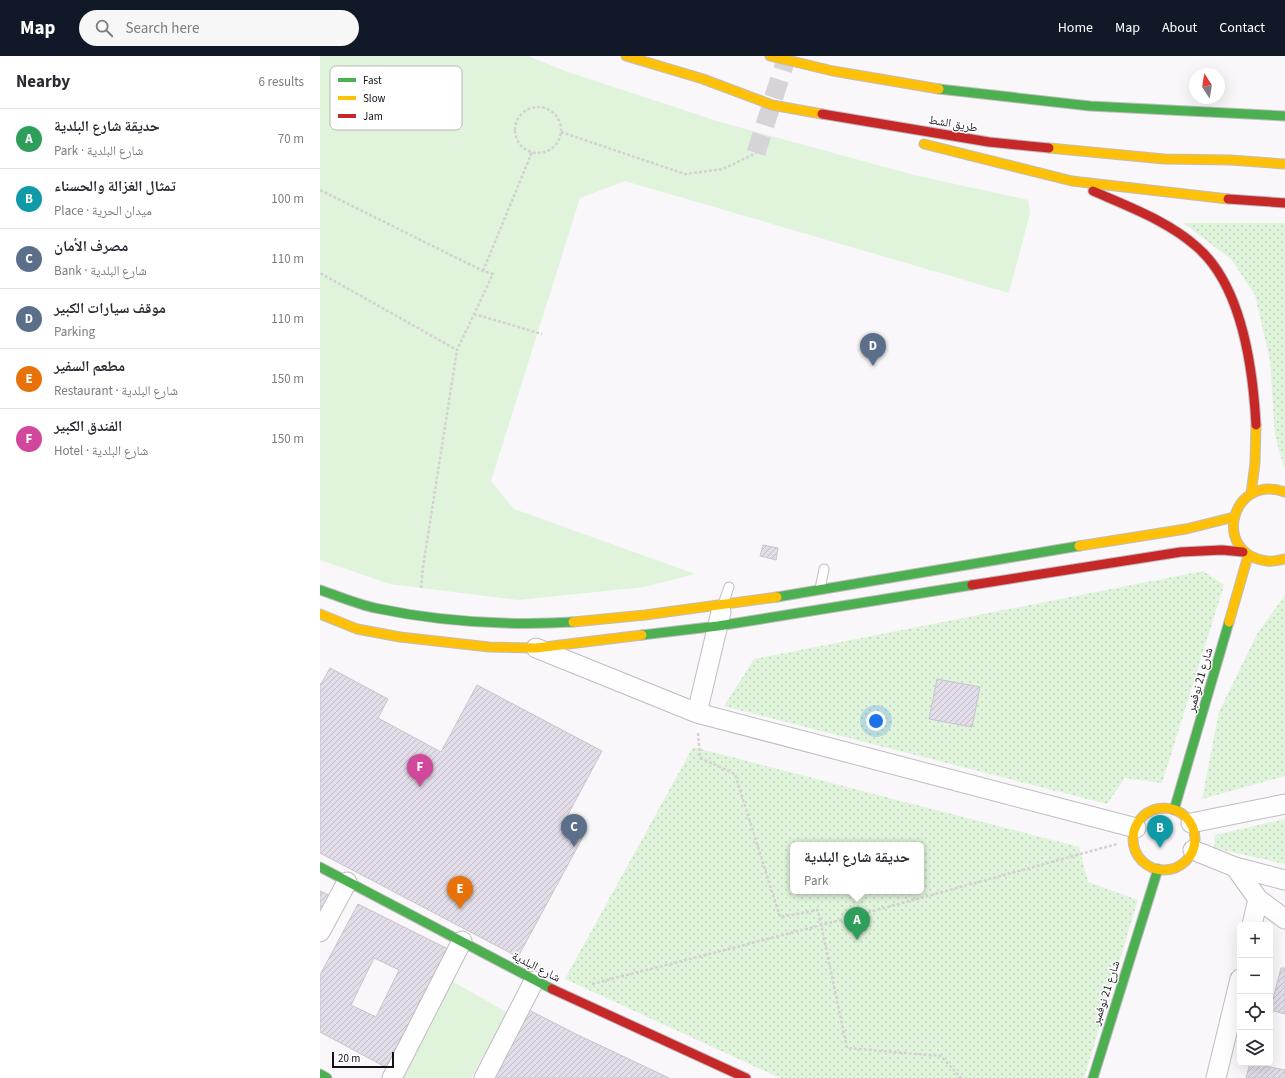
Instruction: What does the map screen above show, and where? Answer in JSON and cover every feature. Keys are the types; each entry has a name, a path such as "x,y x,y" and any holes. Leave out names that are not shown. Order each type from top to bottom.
{"main road":[{"name":"طريق الشط","path":"626,56 703,79 772,105 989,142 1164,159 1230,160 1285,164"},
{"path":"770,56 924,88 1036,102 1179,112 1285,116"},
{"path":"772,105 887,135"},
{"path":"918,142 1072,181 1207,197 1285,203"},
{"path":"1072,181 1136,209 1190,242 1207,257 1230,292 1243,333 1256,415 1257,462 1251,494"},
{"path":"1246,554 1234,536 1234,517 1240,503 1251,494 1260,490 1270,488 1285,492"},
{"path":"320,590 369,608 403,615 447,621 491,625 535,625 625,619 820,591 1186,529 1234,517"},
{"path":"320,614 357,629 400,637 489,647 536,648 718,626 1175,552 1207,550 1246,554 1266,562 1285,559"},
{"name":"شارع 21 نوفمبر","path":"1174,810 1246,554"},
{"path":"1161,809 1174,810 1181,813 1191,824 1195,841 1193,850 1188,859 1180,866 1169,870 1158,869 1150,866 1138,855 1135,834 1141,820 1148,813 1161,809"},
{"name":"شارع البلدية","path":"320,867 462,941 534,981 746,1078"},
{"name":"شارع 21 نوفمبر","path":"1093,1078 1158,869"},
{"path":"320,1074 327,1078"}],"street":[{"path":"697,714 723,605"},
{"path":"536,648 697,714 1135,834"},
{"path":"1191,824 1285,804"},
{"path":"1193,850 1235,867 1285,880"},
{"path":"1235,867 1258,899 1285,919"},
{"path":"320,932 347,882"},
{"path":"1253,922 1258,899"},
{"path":"392,1078 462,941"},
{"path":"484,1078 534,981"},
{"path":"1216,1078 1237,991"}],"lane":[{"path":"820,591 824,569"},
{"path":"723,605 729,587"}],"path":[{"path":"539,107 553,112 561,125 561,132 554,146 541,152 532,152 521,145 515,131 516,124 524,111 539,107"},
{"path":"561,132 685,174 723,169 756,153"},
{"path":"483,271 532,152"},
{"path":"320,190 483,271 493,274 457,350 421,588"},
{"path":"320,273 457,350"},
{"path":"474,314 542,334"},
{"path":"697,714 700,758 735,774 780,916 818,910 847,1048 941,1056 961,1078"},
{"path":"589,984 822,926 1135,834"}],"green space":[{"path":"320,56 528,56 565,71 720,122 914,175 1028,200 1030,213 1009,293 625,181 580,198 491,481 514,509 695,574 644,587 518,600 390,584 320,560"},
{"path":"1183,223 1285,223 1284,467 1275,436 1270,360 1255,295 1231,259"},
{"path":"1203,571 1224,585 1162,783 1125,778 1107,804 724,706 754,659"},
{"path":"1285,595 1285,776 1202,799 1219,712 1257,634"},
{"path":"693,747 1079,847 1088,882 1138,900 1084,1078 780,1078 565,979"},
{"path":"1285,819 1285,864 1214,848 1215,835"},
{"path":"450,980 508,1013 471,1078 394,1078"}],"building":[{"path":"763,545 778,548 776,560 760,556"},
{"path":"330,668 388,699 378,718 441,752 477,685 602,751 565,820 586,831 518,957 320,853 320,683 321,684"},
{"path":"937,679 980,687 972,727 929,719"},
{"path":"320,891 331,896 320,916"},
{"path":"358,904 448,949 389,1069 320,1032 320,975","holes":["374,958 399,970 376,1017 351,1005"]},
{"path":"1281,968 1285,968 1285,1014 1273,1011 1273,999"},
{"path":"525,1008 576,1034 669,1078 489,1078"},
{"path":"1249,1066 1265,1066 1285,1070 1285,1078 1246,1078"}],"tunnel":[{"path":"756,153 787,56"}],"traffic: fast":[{"path":"939,89 1090,106 1285,116"},
{"path":"777,597 1079,546"},
{"path":"642,635 718,626 972,585"},
{"path":"320,590 368,606 424,617 498,623 573,622"},
{"path":"1174,810 1229,622"},
{"path":"320,867 552,989"},
{"path":"1093,1078 1158,869"},
{"path":"320,1074 327,1078"}],"traffic: slow":[{"path":"626,56 703,79 772,105 822,114"},
{"path":"770,56 833,71 939,89"},
{"path":"924,144 1072,181 1228,199"},
{"path":"1049,148 1164,159 1230,160 1285,164"},
{"path":"1251,494 1255,463 1256,425"},
{"path":"1285,492 1266,489 1252,494 1241,504 1235,517 1234,531 1239,545 1249,555 1267,561 1285,559"},
{"path":"1079,546 1186,529 1234,517"},
{"path":"1229,622 1248,556"},
{"path":"573,622 645,615 777,597"},
{"path":"320,614 357,629 400,637 489,647 536,648 642,635"},
{"path":"1164,808 1176,811 1186,817 1192,827 1195,839 1192,851 1186,861 1176,867 1164,870 1152,867 1142,861 1136,851 1133,839 1136,827 1142,817 1152,811 1164,808"}],"traffic: jam":[{"path":"822,114 989,142 1049,148"},
{"path":"1093,191 1161,222 1197,247 1212,264 1225,283 1235,306 1242,330 1252,379 1256,425"},
{"path":"1228,199 1285,203"},
{"path":"972,585 1181,552 1222,550 1243,552"},
{"path":"552,989 746,1078"}],"place":[{"name":"موقف سيارات الكبير","path":"873,366"},
{"name":"الفندق الكبير","path":"420,787"},
{"name":"مصرف الأمان","path":"574,847"},
{"name":"تمثال الغزالة والحسناء","path":"1160,848"},
{"name":"مطعم السفير","path":"460,909"},
{"name":"حديقة شارع البلدية","path":"857,940"}]}
